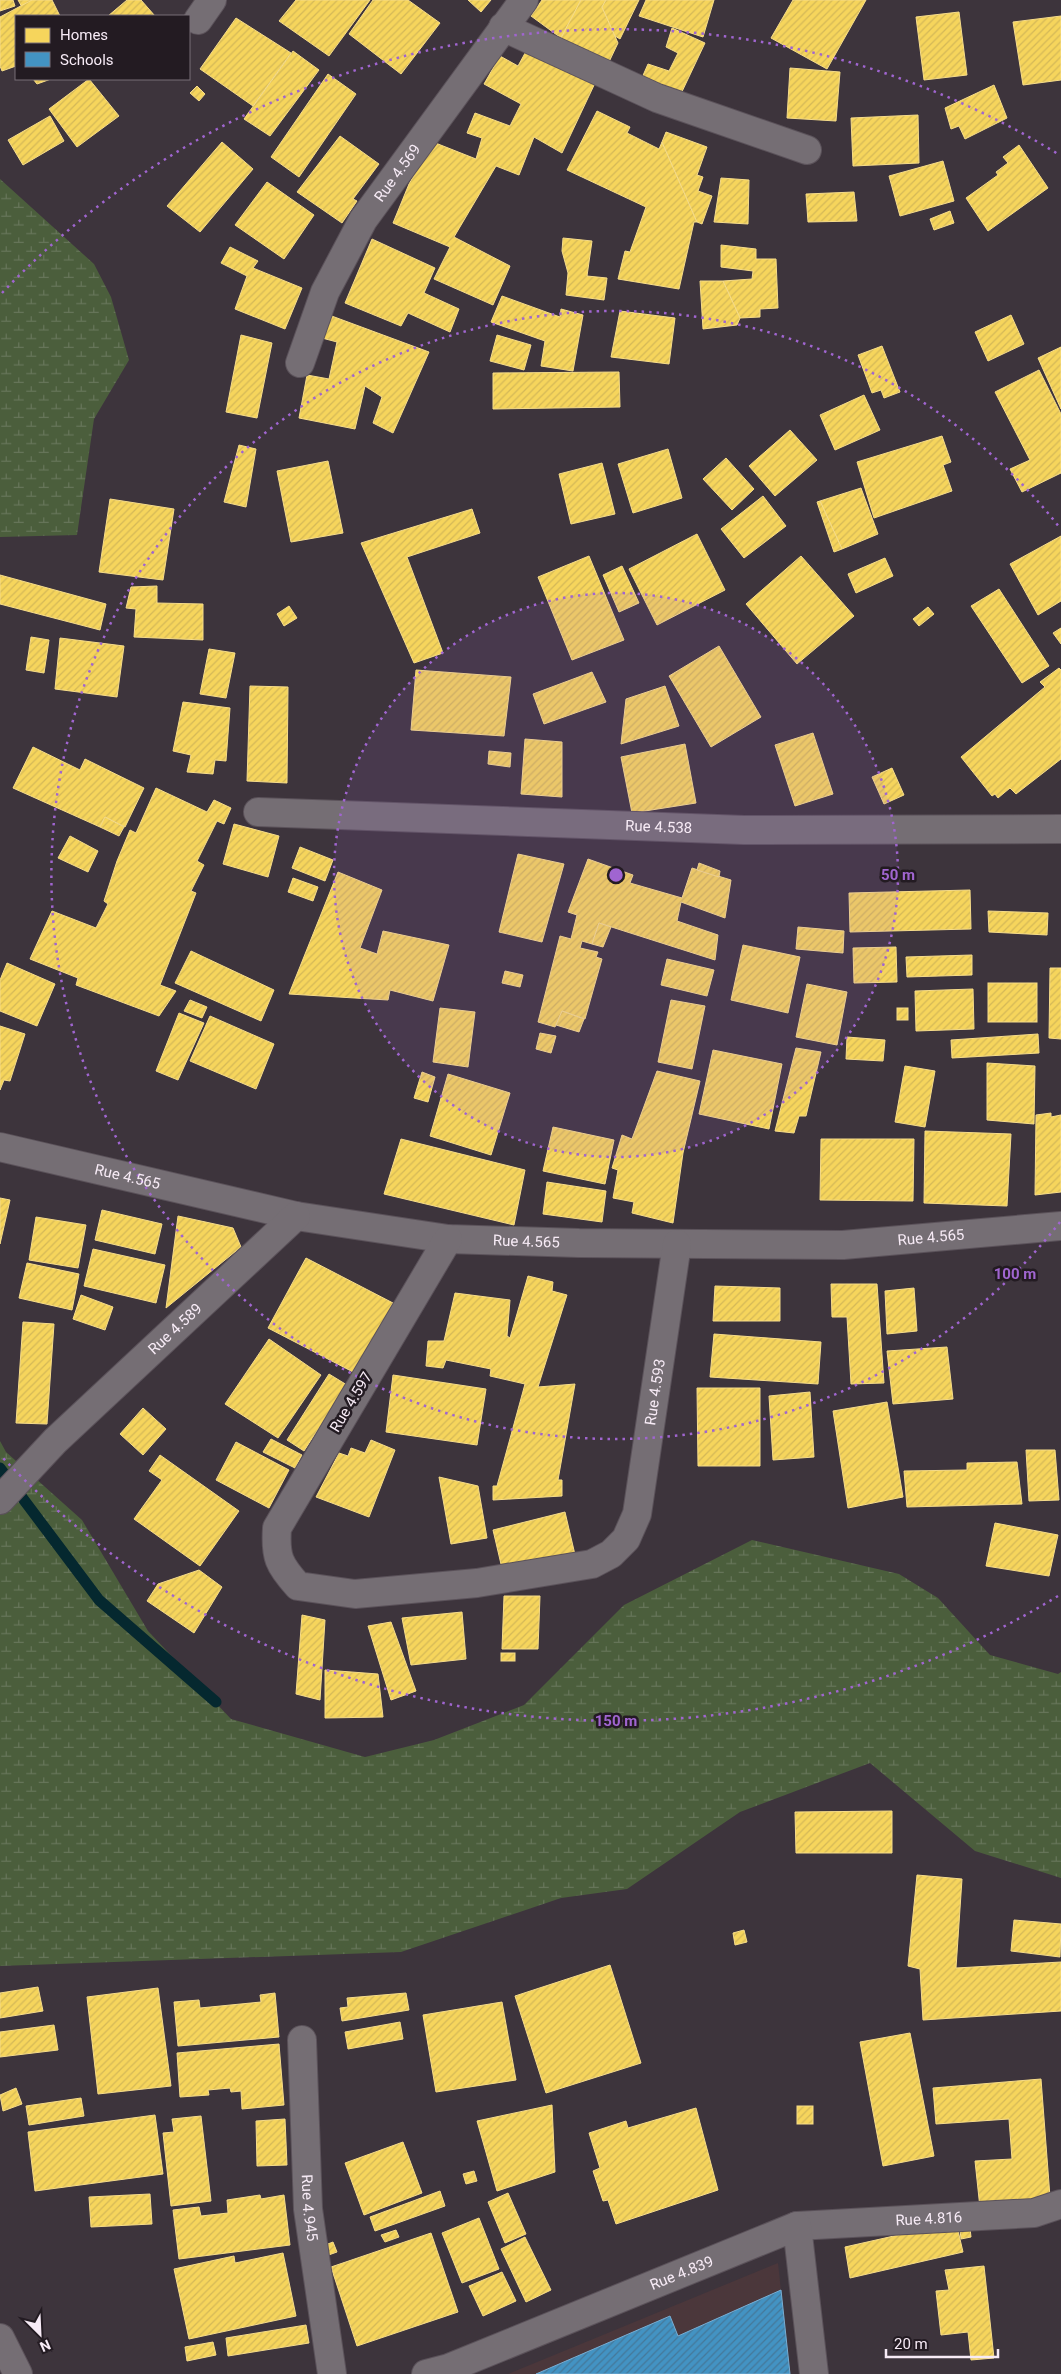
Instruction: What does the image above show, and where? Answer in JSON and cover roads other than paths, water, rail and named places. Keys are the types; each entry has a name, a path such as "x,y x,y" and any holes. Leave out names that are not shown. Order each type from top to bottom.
{"street":[{"name":"Rue 4.569","path":"300,363 325,292 363,220 503,26 524,0"},
{"path":"503,26 656,98 807,150"},
{"name":"Rue 4.538","path":"258,812 744,830 1061,829"},
{"name":"Rue 4.565","path":"0,1146 296,1216 448,1238 579,1243 843,1245 1061,1226"},
{"name":"Rue 4.589","path":"0,1500 55,1441 296,1216"},
{"name":"Rue 4.597","path":"448,1238 277,1528 276,1549 284,1570 298,1586 355,1594 477,1583 592,1564 611,1554 626,1539"},
{"name":"Rue 4.593","path":"626,1539 637,1514 677,1244"},
{"name":"Rue 4.945","path":"302,2040 308,2209 332,2374"},
{"name":"Rue 4.816","path":"797,2226 1034,2213 1061,2204"},
{"path":"797,2226 814,2374"},
{"name":"Rue 4.839","path":"426,2374 449,2368 797,2226"},
{"path":"0,2338 18,2374"}],"waterway":[{"path":"0,1468 99,1600 216,1702"}]}
